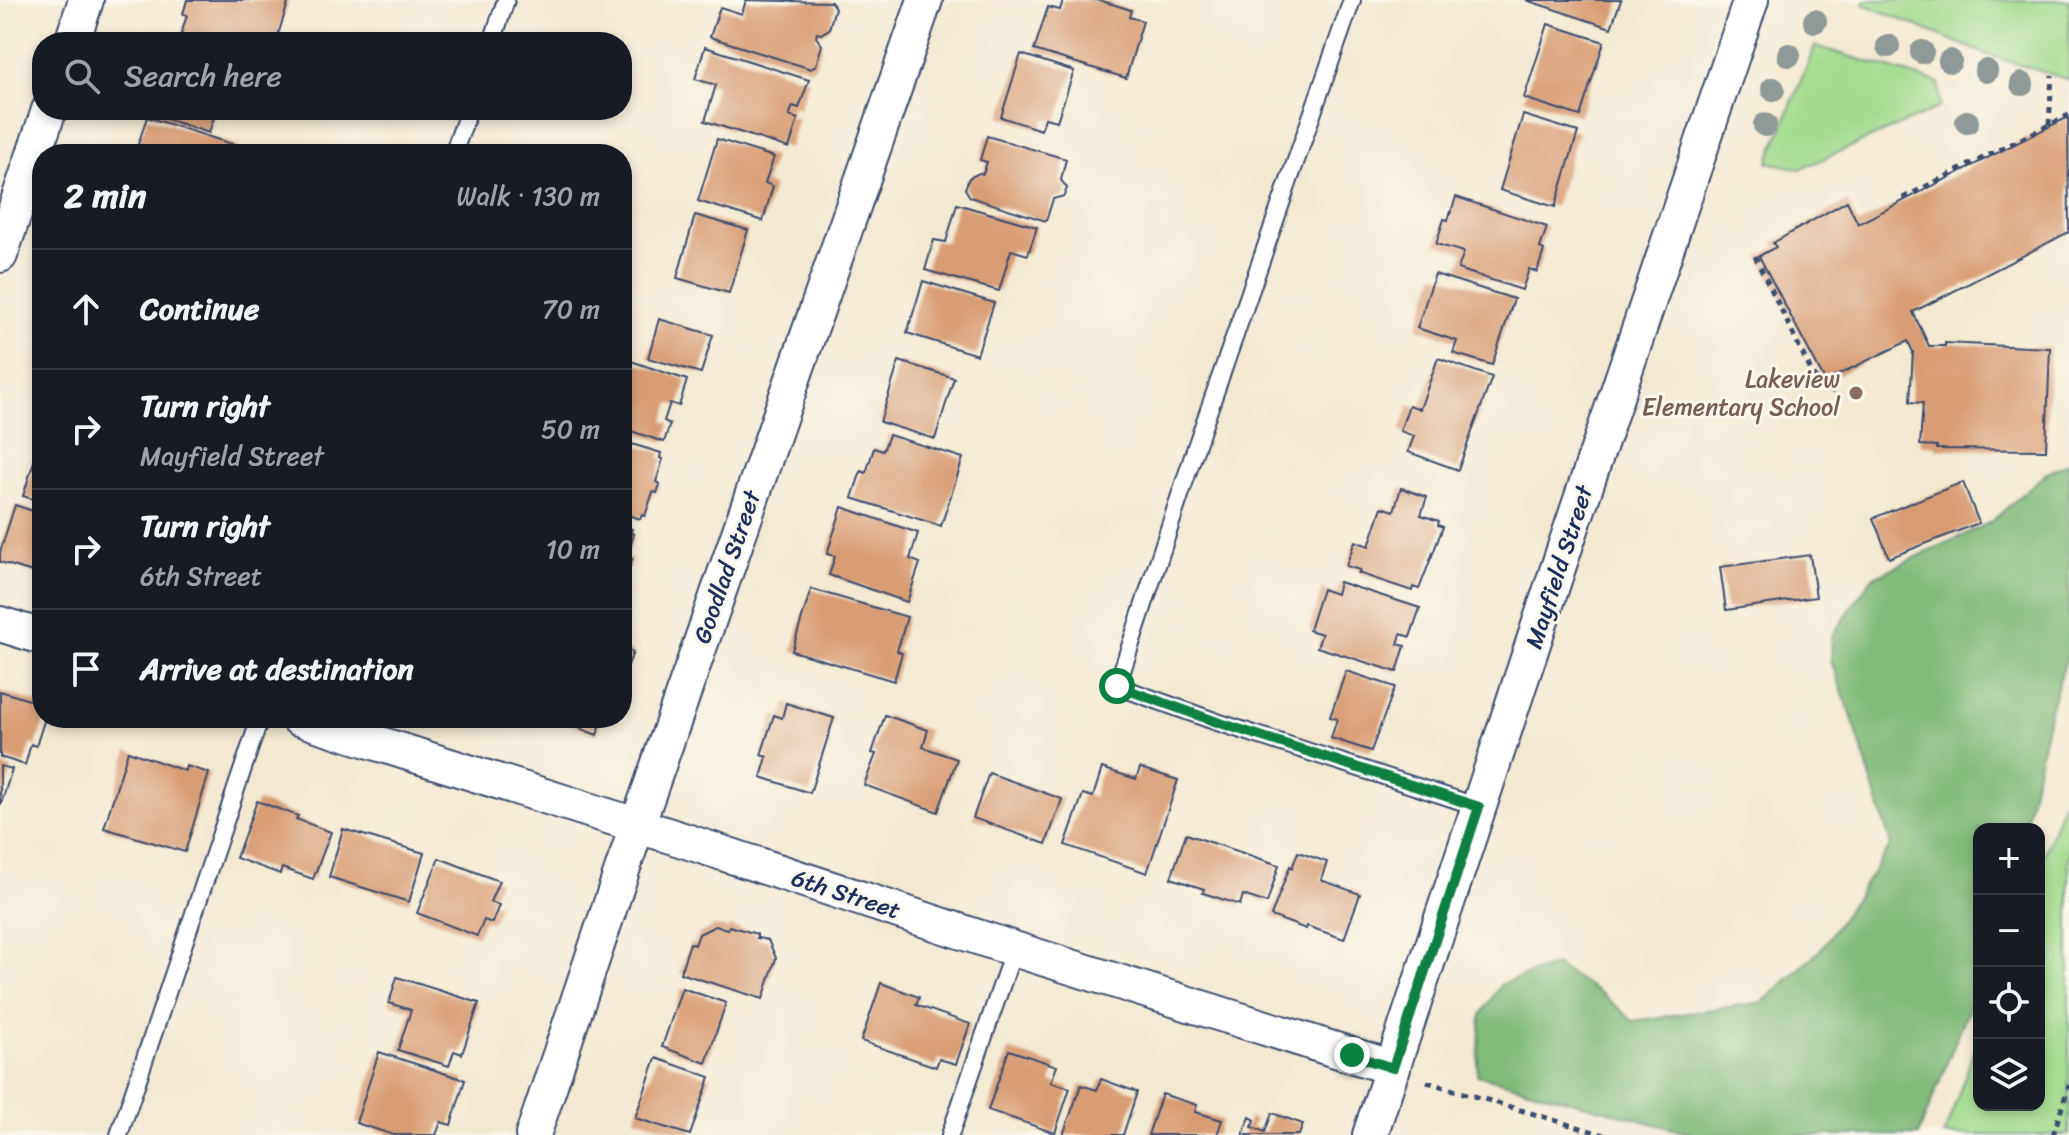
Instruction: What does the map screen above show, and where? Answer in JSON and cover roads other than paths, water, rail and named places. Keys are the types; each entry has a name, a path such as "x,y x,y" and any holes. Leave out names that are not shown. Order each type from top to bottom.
{"street":[{"path":"75,32 86,0"},
{"name":"Goodlad Street","path":"533,1135 637,826 925,0"},
{"name":"Mayfield Street","path":"1370,1135 1751,0"},
{"path":"38,144 46,120"},
{"path":"0,255 32,160"},
{"path":"0,624 32,634"},
{"name":"6th Street","path":"329,728 1393,1068"}],"lane":[{"path":"495,32 506,0"},
{"path":"1352,0 1197,444 1117,686 1217,722 1479,807"},
{"path":"457,144 465,120"},
{"path":"119,1135 257,728"},
{"path":"950,1135 1014,949"}],"place":[{"name":"Lakeview Elementary School","path":"1856,393"}]}
